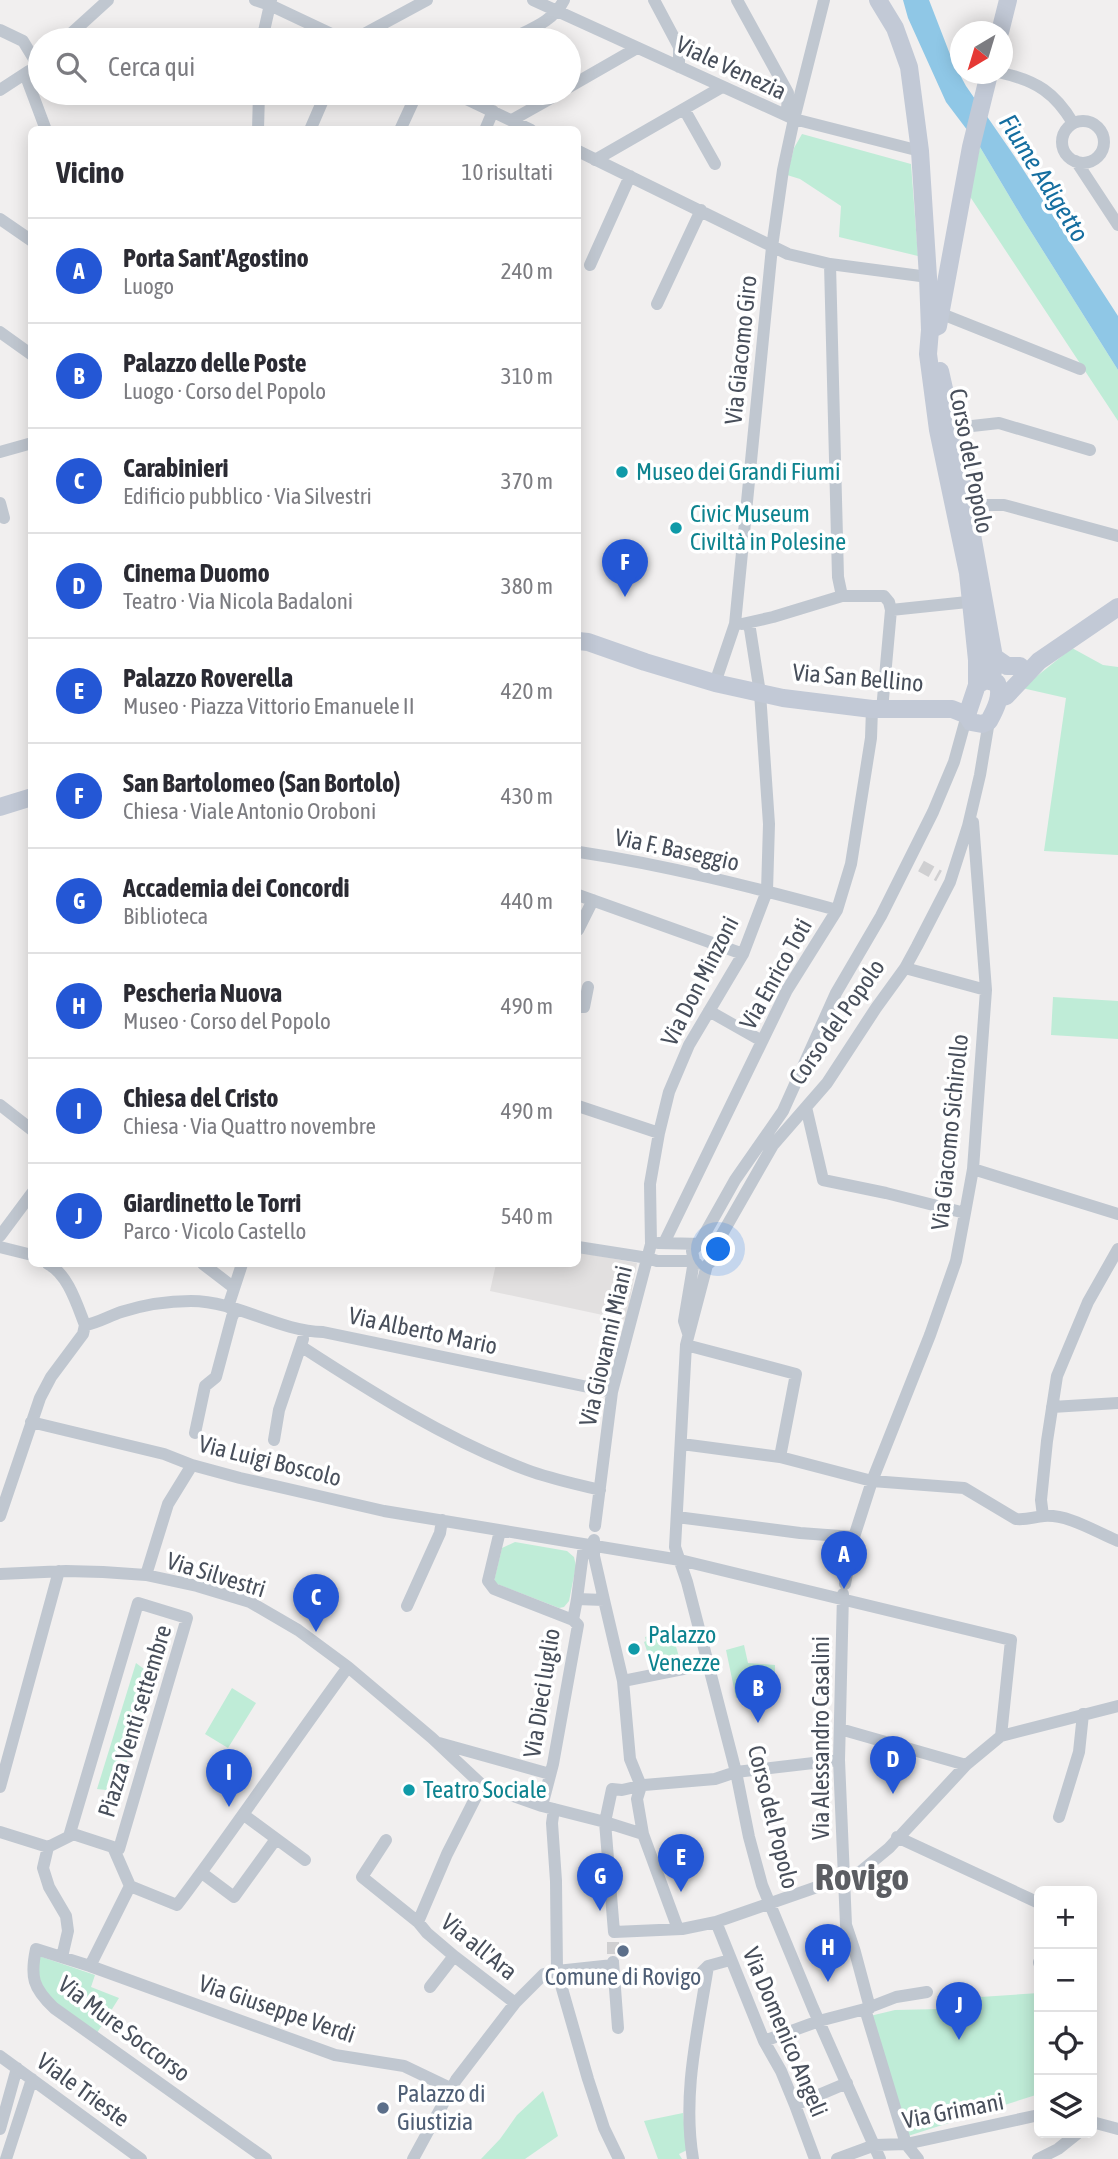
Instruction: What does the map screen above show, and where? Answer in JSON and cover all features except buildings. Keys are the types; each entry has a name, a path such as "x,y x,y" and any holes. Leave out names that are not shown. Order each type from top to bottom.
{"street":[{"path":"77,28 108,0"},
{"path":"255,0 271,3 320,28"},
{"path":"375,28 427,0"},
{"name":"Viale Venezia","path":"533,0 561,6 637,48 794,119 920,151"},
{"path":"654,0 679,47 679,67"},
{"path":"737,0 788,93 787,110 794,119"},
{"name":"Via Giacomo Giro","path":"715,683 741,624 772,247 783,170 824,0"},
{"path":"878,0 895,28 909,67 920,151 928,277 935,312"},
{"path":"1003,21 1008,0"},
{"path":"265,28 271,3"},
{"path":"532,28 549,19 561,6"},
{"path":"0,30 23,41 28,48"},
{"path":"581,81 637,48"},
{"path":"0,90 28,72"},
{"path":"25,74 28,82"},
{"path":"1013,76 1036,83 1056,97 1073,123"},
{"path":"935,312 952,261 971,148 985,89 1023,79"},
{"path":"595,160 722,87"},
{"path":"788,93 796,92 802,87"},
{"path":"37,105 44,126"},
{"path":"258,126 259,105"},
{"path":"312,126 321,105"},
{"path":"402,126 411,105"},
{"path":"480,105 523,126"},
{"path":"512,120 539,105"},
{"path":"684,109 715,164"},
{"path":"487,126 493,111"},
{"path":"1073,123 1093,123 1102,134 1103,147 1096,159 1082,163 1076,161 1065,153 1062,139 1073,123"},
{"path":"581,153 788,254 830,264 928,277 941,274 952,261"},
{"path":"1076,161 1118,225"},
{"path":"590,265 630,176"},
{"path":"657,304 701,210"},
{"path":"0,219 28,238"},
{"path":"830,264 838,577 842,596"},
{"path":"935,312 1080,369"},
{"name":"Corso del Popolo","path":"935,312 938,326 930,330 978,601 994,657 991,687"},
{"path":"0,332 28,352"},
{"path":"946,429 999,424 1090,450"},
{"path":"0,452 28,444"},
{"path":"0,503 4,518"},
{"path":"960,505 1004,505 1118,536"},
{"path":"741,624 842,596 884,596 891,610 978,601"},
{"name":"Corso del Popolo","path":"978,601 977,660 991,687"},
{"path":"991,687 1006,696 1039,661 1118,607"},
{"name":"Via Enrico Toti","path":"658,1243 787,990 837,910 851,864 891,610"},
{"name":"Via Giacomo Giro","path":"741,624 750,629 760,693"},
{"name":"Via San Bellino","path":"581,641 715,683 760,693 877,710 963,709 971,722 982,724 989,721"},
{"path":"994,657 1007,666 1039,661"},
{"path":"963,709 1020,666"},
{"path":"989,721 991,687"},
{"name":"Via Don Minzoni","path":"658,1243 650,1184 669,1092 689,1045 743,954 767,891 769,824 760,693"},
{"name":"Corso del Popolo","path":"880,2159 768,1902 749,1838 736,1772 675,1546 687,1339 684,1321 694,1261 692,1251 699,1244 735,1180 783,1111 836,993 916,862 954,762 963,709"},
{"name":"Corso del Popolo","path":"687,1339 694,1322 707,1265 714,1257 713,1250 773,1145 827,1083 905,968 972,814 989,721"},
{"path":"0,807 28,798"},
{"name":"Via Giacomo Sichirollo","path":"854,1537 872,1480 956,1261 965,1213 972,1169 986,990 972,814"},
{"name":"Via F. Baseggio","path":"581,852 767,891 837,910"},
{"path":"581,896 743,954"},
{"path":"581,924 593,900"},
{"path":"905,968 986,990"},
{"path":"581,1007 584,1007 588,986"},
{"path":"709,1011 762,1041"},
{"path":"0,1105 28,1127"},
{"path":"581,1107 659,1133"},
{"path":"806,1107 824,1180 965,1213"},
{"path":"972,1169 1118,1214"},
{"path":"0,1236 28,1198"},
{"path":"658,1243 705,1244 713,1250"},
{"name":"Via Giovanni Miani","path":"573,1619 601,1485 612,1391 648,1258 658,1243"},
{"path":"0,1247 28,1254"},
{"path":"581,1247 657,1261 694,1261 707,1265"},
{"path":"1043,1516 1041,1500 1057,1376 1088,1303 1118,1249"},
{"path":"0,1516 40,1398 51,1377 83,1334 85,1325 58,1267"},
{"path":"207,1267 233,1287"},
{"path":"195,1433 205,1386 216,1377 232,1317 233,1287 241,1267"},
{"name":"Via Alberto Mario","path":"85,1325 121,1312 156,1304 193,1301 232,1308 305,1332 323,1332 612,1391"},
{"path":"274,1440 279,1410 305,1332"},
{"path":"687,1339 796,1374 780,1457"},
{"path":"302,1347 417,1419 527,1470 570,1484 601,1485"},
{"path":"1052,1407 1118,1403"},
{"name":"Via Luigi Boscolo","path":"31,1422 164,1454 192,1465 384,1511 500,1531 591,1539 680,1560 843,1592 1012,1640 1001,1736"},
{"path":"682,1444 780,1457 872,1480 964,1489 1016,1518 1026,1520 1043,1516 1066,1519 1118,1541"},
{"path":"146,1576 168,1504 192,1465"},
{"path":"677,1517 854,1537"},
{"path":"407,1606 440,1534 442,1520"},
{"path":"500,1531 488,1581 494,1589 573,1619"},
{"name":"Via Alessandro Casalini","path":"854,1537 843,1592 839,1760 846,1925 906,2144"},
{"path":"591,1539 623,1681 630,1759 641,1786 637,1799 643,1834 678,1929"},
{"path":"0,1787 59,1571"},
{"name":"Via Silvestri","path":"0,1574 59,1571 146,1576 197,1586 250,1602 298,1630 348,1667 410,1718 482,1784"},
{"path":"577,1599 604,1600"},
{"name":"Piazza Venti settembre","path":"140,1604 187,1618 119,1849 70,1833 140,1604"},
{"name":"Piazza Venti settembre","path":"127,1649 140,1604"},
{"name":"Piazza Venti settembre","path":"171,1662 186,1618"},
{"name":"Via Dieci luglio","path":"550,1773 578,1625 573,1619"},
{"path":"623,1681 708,1664"},
{"path":"90,1966 130,1886 177,1905 348,1667"},
{"path":"839,1760 736,1772 715,1779 612,1789 605,1822 614,1937 716,1922 860,1872 889,1848 967,1765 1001,1736 1118,1706"},
{"path":"1059,1817 1079,1752 1083,1714"},
{"path":"840,1729 967,1765"},
{"path":"438,1743 550,1773 548,1808 552,1823 556,1881 557,1971 604,2128 619,2159"},
{"path":"418,1922 447,1854 482,1784 548,1808 643,1834"},
{"path":"244,1815 305,1860"},
{"path":"0,1832 48,1846 72,1835"},
{"path":"897,1838 1034,1901"},
{"path":"202,1873 234,1897 276,1839"},
{"name":"Via all'Ara","path":"386,1840 362,1877 418,1922 454,1956 515,2003"},
{"path":"48,1846 43,1868 49,1887 66,1916 68,1931 62,1957"},
{"name":"Piazza Venti settembre","path":"113,1847 130,1886"},
{"name":"Via Domenico Angeli","path":"716,1922 764,2041 781,2071 815,2159"},
{"name":"Via Mure Soccorso","path":"90,1966 36,1949 32,1969 34,1982 42,1996 76,2024 266,2159"},
{"path":"430,1987 454,1956"},
{"path":"676,1982 697,1977 708,1966 730,1960"},
{"path":"412,2159 450,2088 515,2003 544,1975 613,1964 618,2028"},
{"name":"Via Giuseppe Verdi","path":"90,1966 335,2055 404,2066 450,2088"},
{"path":"693,2159 689,2108 691,2075 708,1966"},
{"path":"764,2041 897,1997 927,1992"},
{"name":"Viale Trieste","path":"0,2056 141,2159"},
{"path":"0,2129 17,2068"},
{"path":"6,2159 32,2079"},
{"path":"795,2105 847,2083"},
{"name":"Via Grimani","path":"837,2159 875,2145 906,2144 1034,2116"},
{"path":"1097,2123 1118,2129"},
{"path":"1038,2159 1072,2138"},
{"path":"906,2144 918,2159"}],"shaded area":[{"path":"581,1253 637,1263 626,1320 490,1291 495,1267 581,1267"}],"green space":[{"path":"802,134 911,164 918,256 839,237 841,206 800,179 787,175 794,148"},
{"path":"980,147 1118,370 1118,421 969,195"},
{"path":"1072,648 1103,665 1118,667 1118,855 1044,851 1066,698 1022,688"},
{"path":"1053,997 1118,1001 1118,1039 1051,1035"},
{"path":"515,1542 567,1551 574,1557 576,1566 569,1601 564,1607 559,1608 494,1581 502,1548"},
{"path":"671,1629 681,1664 657,1670 653,1656 649,1657 645,1637"},
{"path":"744,1645 748,1663 775,1665 775,1690 736,1698 726,1650"},
{"path":"136,1663 144,1669 156,1670 116,1795 97,1789"},
{"path":"232,1688 256,1703 228,1748 205,1734"},
{"path":"39,1956 95,1975 91,1987 119,1998 97,2033 52,2001 38,1980"},
{"path":"1034,1993 1034,2096 908,2136 870,2016 895,2010 940,2009 940,2006 964,2005 965,1998"},
{"path":"543,2091 558,2136 525,2159 481,2159 517,2115"},
{"path":"683,2113 687,2150 679,2154 682,2159 658,2159 644,2121"}],"water":[{"path":"903,0 929,0 950,54 950,84 965,84 1118,316 1118,370 980,147 946,102 908,18"}],"tunnel":[{"path":"921,866 939,876"},
{"path":"613,1942 613,1962"}],"place":[{"name":"Museo dei Grandi Fiumi","path":"622,472"},
{"name":"Civic Museum Civiltà in Polesine","path":"676,528"},
{"name":"San Bartolomeo (San Bortolo)","path":"625,597"},
{"name":"Porta Sant'Agostino","path":"844,1589"},
{"name":"Carabinieri","path":"316,1632"},
{"name":"Palazzo Venezze","path":"634,1649"},
{"name":"Palazzo delle Poste","path":"758,1723"},
{"name":"Teatro Sociale","path":"409,1790"},
{"name":"Cinema Duomo","path":"893,1794"},
{"name":"Chiesa del Cristo","path":"229,1807"},
{"name":"Palazzo Roverella","path":"681,1892"},
{"name":"Accademia dei Concordi","path":"600,1911"},
{"name":"Comune di Rovigo","path":"623,1951"},
{"name":"Pescheria Nuova","path":"828,1982"},
{"name":"Giardinetto le Torri","path":"959,2040"},
{"name":"Palazzo di Giustizia","path":"383,2108"}],"district":[{"name":"Rovigo","path":"862,1877"}],"water label":[{"name":"Fiume Adigetto","path":"1044,178"}]}
